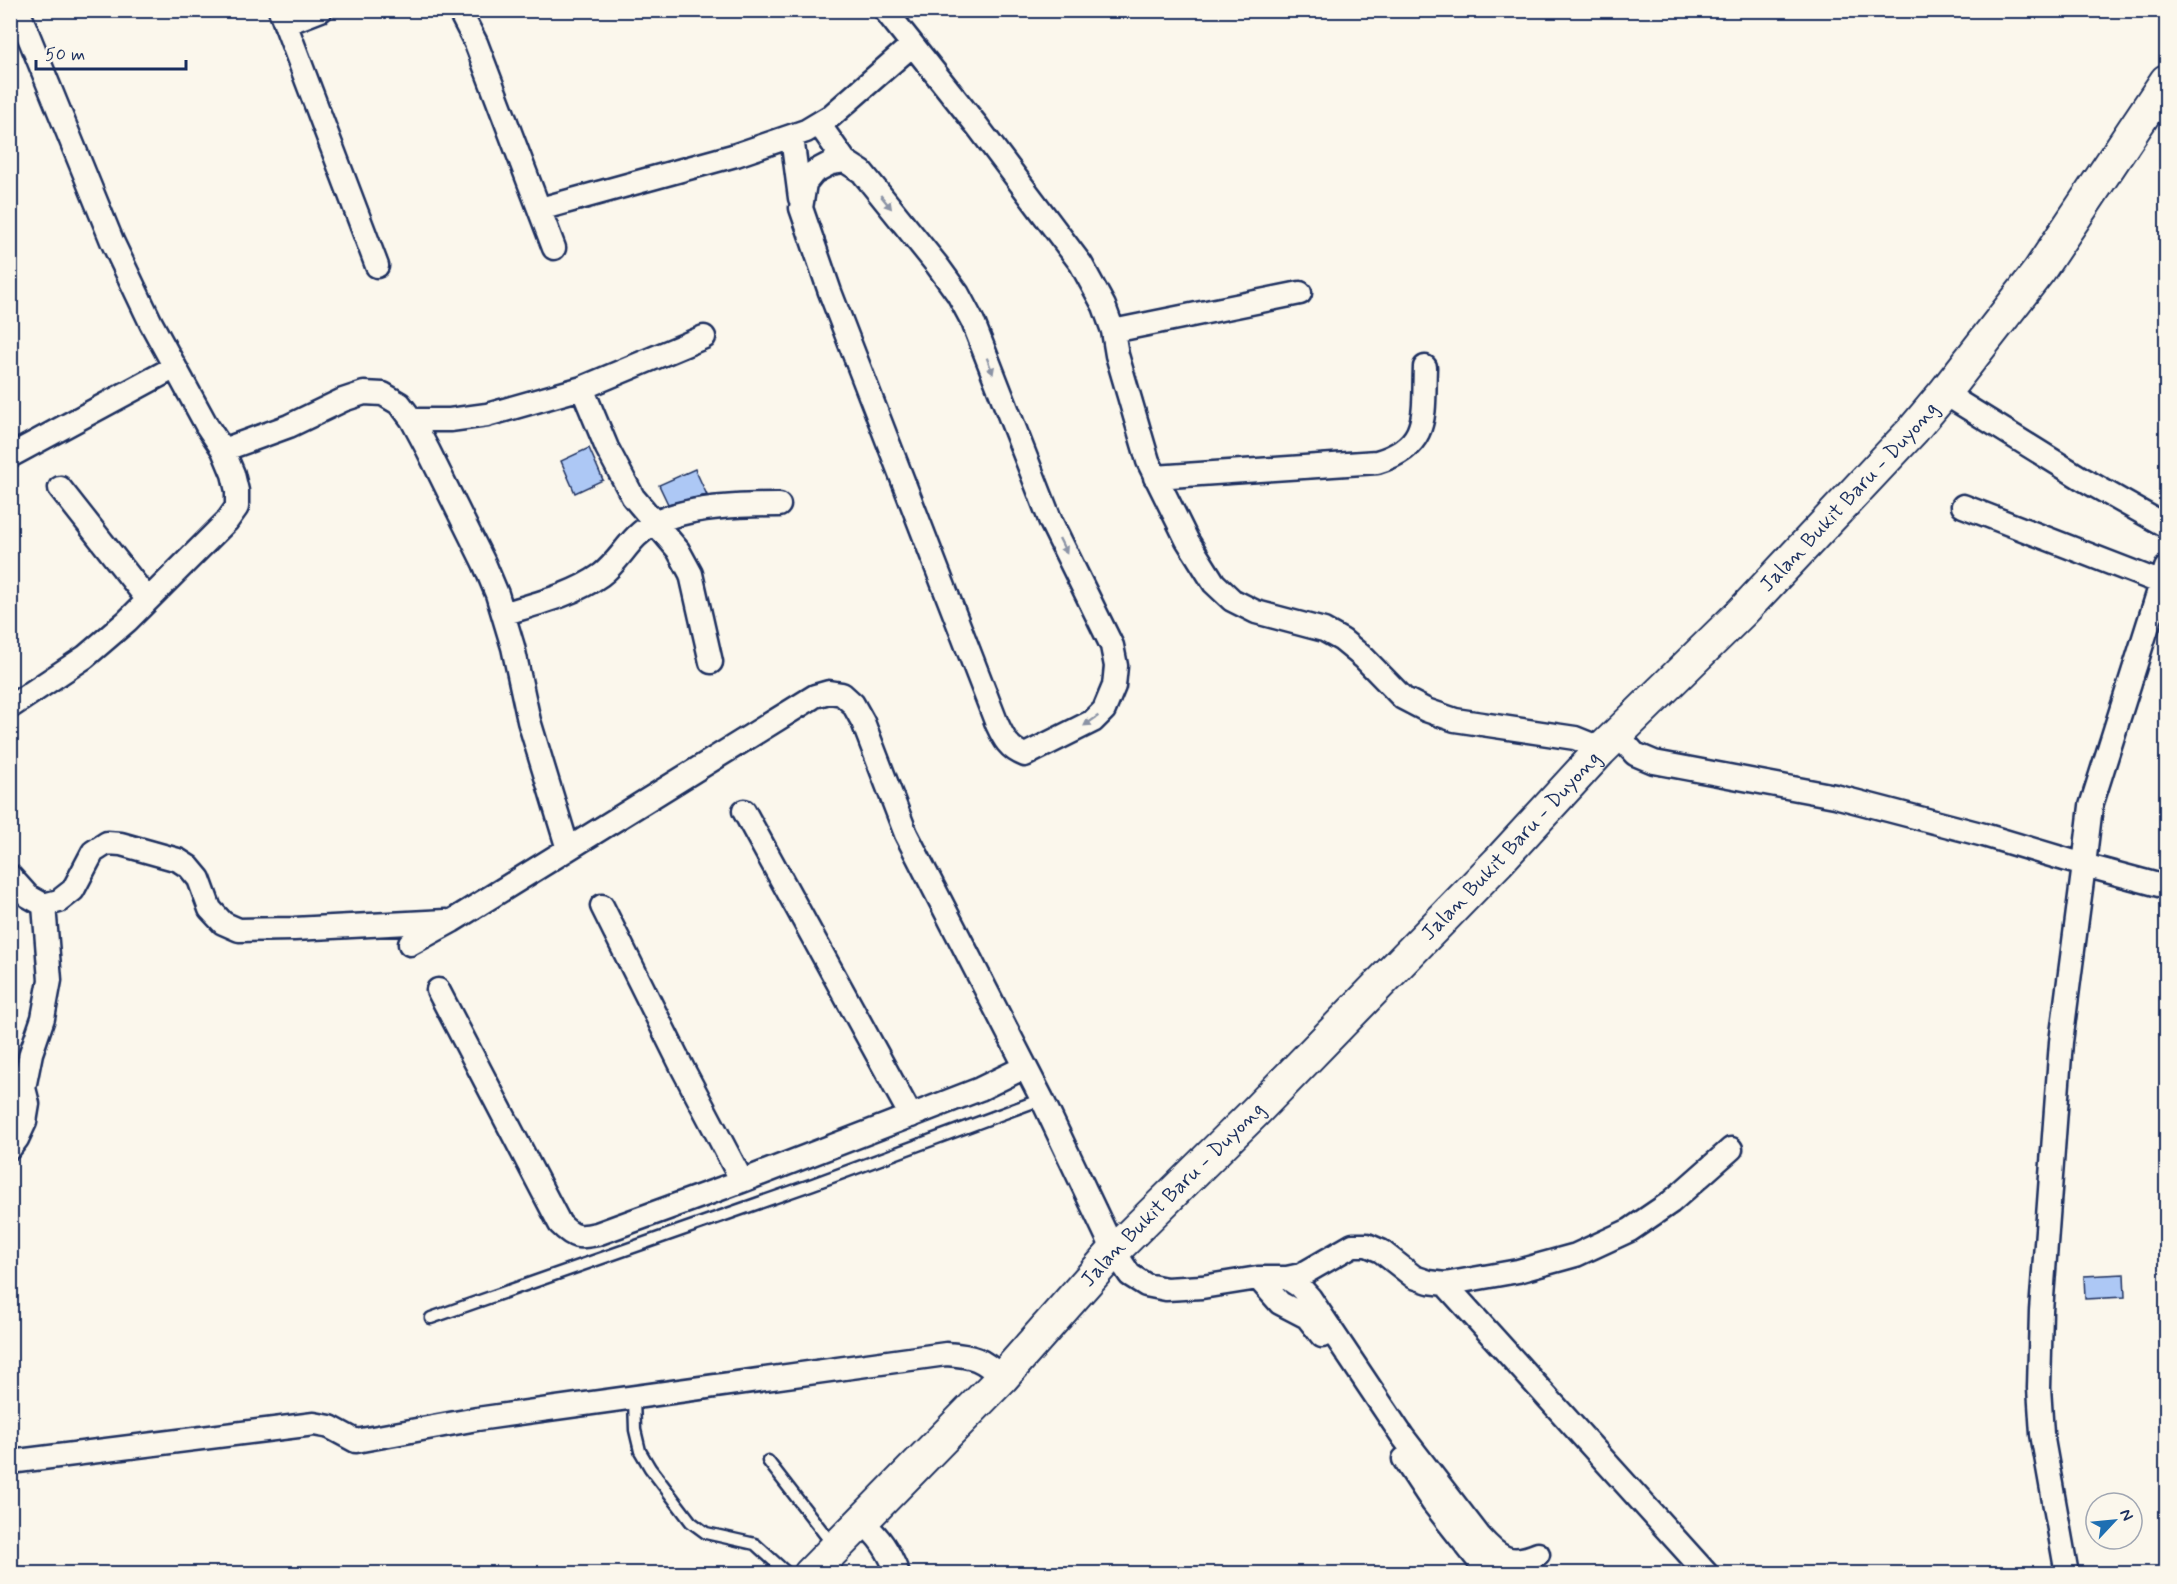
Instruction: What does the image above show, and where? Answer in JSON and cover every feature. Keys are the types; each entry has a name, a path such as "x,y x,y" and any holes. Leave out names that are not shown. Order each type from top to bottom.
{"main road":[{"name":"Jalan Bukit Baru - Duyong","path":"810,1574 1002,1378 1114,1251 1255,1112 1498,862 1609,743 1742,612 1913,430 2038,271 2166,81"}],"street":[{"path":"10,707 84,657 127,621 227,521 237,507 237,491 233,474 223,450 175,367 112,241 18,10"},
{"path":"321,10 283,17 376,266"},
{"path":"459,10 476,43 554,248"},
{"path":"887,13 978,127 1081,264 1099,296 1113,332 1117,355 1140,435 1155,477 1187,540 1208,574 1232,600 1256,612 1324,630 1342,640 1364,658 1403,698 1426,710 1455,720 1575,738 1590,744 1609,743 1654,762 1835,796 1984,835 2166,887"},
{"path":"540,209 736,155 792,137 831,116 912,45"},
{"path":"792,137 801,208 839,314 997,724 1005,742 1013,751 1025,755 1039,750 1093,721 1104,710 1114,686 1116,666 1112,646 1051,522 973,322 958,294 861,172 845,161 819,124"},
{"path":"801,208 805,183 814,172 831,163 845,161"},
{"path":"1113,332 1300,293"},
{"path":"412,420 450,420 486,415 582,388 704,337"},
{"path":"10,456 175,367"},
{"path":"1155,477 1377,462 1394,457 1408,448 1419,433 1423,416 1425,367"},
{"path":"582,388 607,448 633,497 678,550 691,574 711,662"},
{"path":"223,450 289,426 343,400 364,393 383,394 400,404 412,420 484,563 513,647 529,721 568,849"},
{"path":"1944,393 2081,478 2166,526"},
{"path":"60,488 148,600"},
{"path":"503,614 576,588 600,575 615,562 638,532 655,522 680,514 747,505 779,505"},
{"path":"1963,506 2164,576 2091,806 2061,1042 2043,1263 2039,1388 2042,1434 2067,1574"},
{"path":"410,944 452,921 815,696 828,692 842,694 853,704 863,722 906,834 1042,1099 1114,1251 1130,1275 1146,1286 1166,1289 1202,1287 1258,1278 1287,1278 1315,1269 1340,1251 1353,1245 1367,1245 1381,1251 1414,1277 1429,1282 1445,1284 1518,1271 1576,1255 1630,1230 1671,1202 1731,1149"},
{"path":"744,811 911,1116"},
{"path":"10,876 28,896 44,905 59,901 73,890 93,852 107,843 121,844 178,860 189,867 199,879 210,909 223,923 239,930 452,921"},
{"path":"10,1148 25,1122 28,1104 24,1088 43,1018 50,980 44,905"},
{"path":"602,906 683,1070 742,1181"},
{"path":"438,990 556,1216 570,1234 582,1237 597,1234 742,1181 980,1089 1025,1067"},
{"path":"1258,1278 1280,1303 1307,1317 1315,1326 1433,1503 1489,1574"},
{"path":"1287,1278 1299,1286 1310,1298 1403,1437 1492,1551 1503,1558 1516,1560 1538,1554"},
{"path":"1445,1284 1707,1574"},
{"path":"10,1462 314,1424 330,1427 357,1441 477,1419 946,1354 972,1356 989,1365 1002,1378"},
{"path":"861,1522 885,1545 898,1574"}],"lane":[{"path":"887,13 914,10"},
{"path":"431,1318 813,1184 1042,1099"},
{"path":"634,1398 635,1430 640,1451 691,1522 706,1533 755,1544 788,1574"},
{"path":"768,1461 836,1547"}],"building":[{"path":"589,448 603,480 575,493 561,461"},
{"path":"695,469 707,495 668,504 659,485"},
{"path":"2124,1274 2125,1297 2085,1299 2084,1276"}]}
